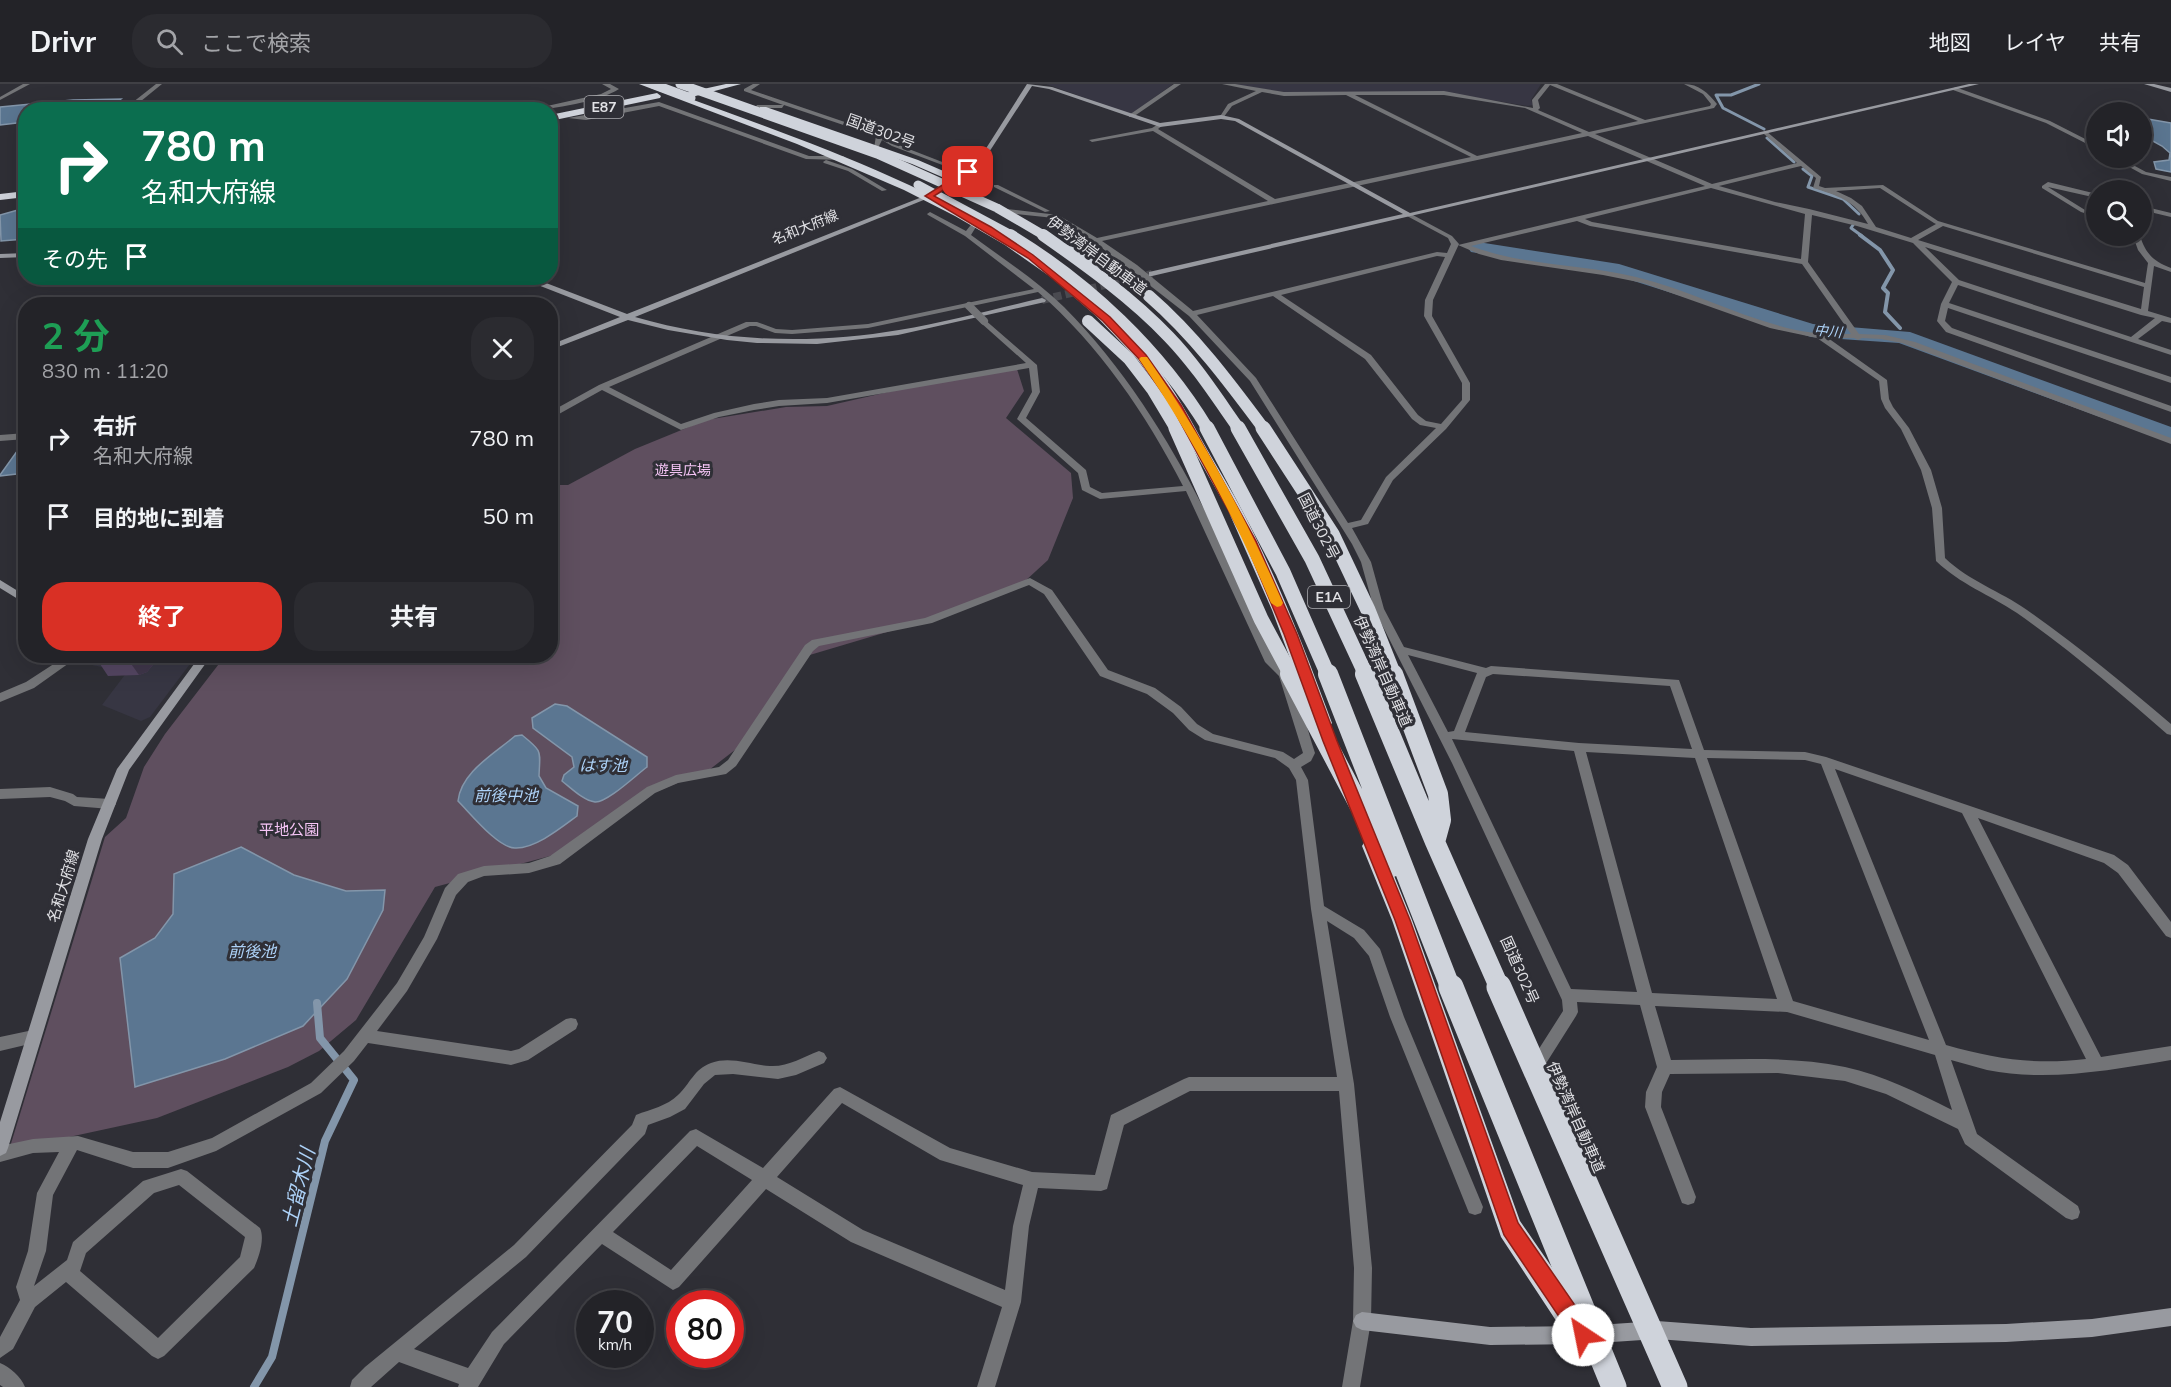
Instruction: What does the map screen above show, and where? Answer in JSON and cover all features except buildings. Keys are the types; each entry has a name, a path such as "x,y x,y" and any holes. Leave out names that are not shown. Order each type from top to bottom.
{"highway":[{"path":"707,87 737,84"},
{"name":"国道302号","path":"684,87 735,124 843,158 929,196 971,229 1030,256 1106,319 1143,357 1176,405 1250,541 1290,634 1402,920 1510,1228 1583,1335 1605,1387"},
{"name":"伊勢湾岸自動車道","path":"684,87 877,154 997,208 1072,254 1135,305 1168,336 1220,399 1285,507 1312,559 1379,703 1435,842 1675,1387"},
{"name":"国道302号","path":"652,88 707,87 757,107 878,142 945,175 951,182 1007,211 1068,248 1144,311 1202,370 1251,440 1272,476 1364,654 1682,1387"},
{"name":"E87","path":"558,114 652,88 707,87"},
{"name":"E1A","path":"652,88 863,160 978,214 1016,236 1081,284 1142,342 1175,381 1218,444 1280,565 1322,659 1427,928 1614,1387"},
{"path":"0,192 18,190"},
{"path":"0,198 18,195"},
{"path":"1068,248 1096,259 1118,272 1177,320 1230,383 1275,445 1332,534 1368,610 1438,794 1441,820 1435,842"},
{"path":"1030,256 1049,284 1135,367 1152,389 1178,432 1261,619 1349,789 1427,928"}],"street":[{"path":"1,99 27,84"},
{"path":"136,102 159,84"},
{"path":"558,105 603,95 616,89 604,84"},
{"path":"757,84 746,90 791,105 878,142 947,165"},
{"path":"1030,84 1050,88 1157,127 1273,201"},
{"name":"名和大府線","path":"558,345 929,196 980,162 1030,84"},
{"path":"1131,116 1178,84"},
{"path":"1225,84 1284,94 1456,94 1532,110 1711,186 1872,228 2171,321"},
{"path":"1532,110 1537,108 1535,100 1550,84 1643,121"},
{"path":"1096,240 1587,134 1714,104 1705,93 1687,84"},
{"path":"1152,274 1976,84"},
{"path":"2147,84 2171,90"},
{"path":"1955,89 2048,122 2086,141"},
{"path":"1221,117 1230,105 1260,91"},
{"path":"1348,93 1351,97 1475,157"},
{"path":"571,118 586,118 659,104 735,124 808,158 843,158"},
{"path":"757,107 791,105"},
{"path":"1092,140 1221,117 1237,120 1450,237 1459,245 1475,251 1653,283 1780,327 1821,337 1855,334 1912,344 2171,441"},
{"path":"1766,133 1819,178 1815,187 1844,195 1864,210 1872,228"},
{"path":"819,159 850,170 884,190"},
{"path":"1347,526 1365,522 1389,479 1443,427 1466,400 1466,383 1428,315 1429,300 1450,255 1459,245 1579,219 1802,164"},
{"path":"2135,168 2144,173 2171,179"},
{"path":"2086,193 2048,184 2044,187 2086,212"},
{"path":"996,186 1056,216 1096,240 1134,267 1192,314 1253,380 1347,526 1366,562 1379,609 1443,734 1567,995 1571,1012 1540,1060"},
{"path":"1825,190 1881,186 1942,224 2148,286"},
{"path":"2152,210 2171,215"},
{"path":"1007,211 1056,216"},
{"path":"1809,211 1804,262 1855,334"},
{"path":"930,214 971,229 1059,307 1123,379 1149,418 1204,515 1271,662 1284,675 1309,753 1307,758 1294,765"},
{"path":"1579,219 1590,224 1804,262"},
{"path":"1914,241 1942,224"},
{"path":"1914,241 1956,282 2171,353"},
{"path":"2141,246 2151,264 2144,313"},
{"path":"1192,314 1437,254 1450,255"},
{"path":"0,256 18,255"},
{"path":"2151,264 2171,270"},
{"path":"1956,282 1945,304 1941,321 1957,335 2171,410"},
{"path":"546,285 629,318 715,337 795,343 854,339 914,330 1042,300"},
{"path":"558,411 602,387 749,324 757,324 779,332 838,330 888,323 1038,290"},
{"path":"1275,294 1368,357 1415,417 1423,423 1443,427"},
{"path":"1945,304 2171,380"},
{"path":"969,306 1033,365 1036,392 1021,419 1083,472 1085,488 1100,496 1188,488"},
{"path":"2132,340 2160,318"},
{"path":"1821,337 1883,380 1885,399 1889,408 1905,428 1926,470 1937,508 1940,559 1958,576 2003,599 2027,615 2126,692 2171,731"},
{"path":"602,387 681,427 703,417 744,409 780,403 831,400 979,371 1033,365"},
{"path":"0,438 18,437"},
{"path":"0,1154 33,1146 74,1143 133,1160 152,1161 181,1157 216,1144 283,1108 316,1088 349,1056 402,987 430,939 450,892 463,879 484,871 529,868 555,860 568,853 610,818 651,790 676,779 722,771 732,763 809,648 826,640 928,621 1030,580 1048,592 1104,673 1151,692 1178,710 1193,727 1209,737 1279,755 1294,765 1302,780 1318,909 1346,1084 1363,1268 1362,1321 1351,1387"},
{"path":"0,583 18,595"},
{"path":"1401,650 1485,671 1675,683 1787,1006"},
{"path":"0,698 30,685 63,663"},
{"name":"名和大府線","path":"0,1148 95,839 123,769 200,663"},
{"path":"1458,736 1481,675 1485,671"},
{"path":"1443,734 1579,747 1700,754 1805,756 1826,761 2109,859 2123,869 2171,932"},
{"path":"1579,747 1665,1067 1654,1092 1653,1107 1688,1197"},
{"path":"1826,761 1941,1051 1971,1139 2072,1212"},
{"path":"0,794 50,792 69,797 74,801 110,804"},
{"path":"1966,808 2097,1065"},
{"path":"1318,909 1359,934 1375,953 1397,1017 1475,1207"},
{"path":"1567,995 1787,1006 1941,1051 2019,1070 2097,1065 2171,1053"},
{"path":"364,1036 511,1058 523,1055 571,1024"},
{"path":"0,1044 33,1038"},
{"path":"358,1387 520,1251 639,1129 642,1120 660,1114 683,1100 697,1079 711,1070 727,1067 773,1073 792,1070 819,1058"},
{"path":"1665,1067 1786,1066 1845,1074 1885,1086 1964,1124"},
{"path":"602,1234 673,1281 840,1094 946,1155 1032,1180 1101,1183 1117,1120 1189,1084 1346,1084"},
{"path":"398,1352 470,1383 498,1338 696,1136 857,1236 1012,1302"},
{"path":"29,1301 25,1287 37,1251 45,1193 74,1143"},
{"path":"0,1349 7,1343 29,1301 66,1271 74,1265 79,1248 149,1187 181,1177 254,1234 248,1262 158,1350 66,1271"},
{"path":"986,1387 1012,1302 1021,1226 1032,1180"},
{"path":"1362,1321 1490,1336 1583,1335 1657,1330 1751,1336 2006,1333 2092,1328 2171,1317"},
{"path":"0,1372 16,1387"}],"shaded area":[{"path":"1046,84 1173,84 1133,113 1128,113"},
{"path":"1229,84 1541,84 1531,100 1533,105 1528,106 1441,92 1290,93"},
{"path":"95,663 191,663 150,717 141,721 102,705 127,672 92,665"}],"green space":[{"name":"平地公園","path":"1017,369 1024,391 1006,418 1071,473 1073,498 1048,560 1024,582 961,610 803,657 744,743 709,770 653,793 565,852 435,887 356,1020 319,1051 288,1067 157,1118 9,1150 105,837 126,818 144,767 165,734 220,663 558,663 558,485 568,485 635,449 706,420 786,407 827,406 910,387"}],"water":[{"path":"121,99 117,102 52,102"},
{"path":"18,105 18,123 0,125 0,107"},
{"path":"2152,120 2171,123 2171,172 2156,169 2154,162 2169,160 2170,153 2152,140"},
{"path":"18,210 18,240 1,241 0,215"},
{"path":"18,450 18,474 0,475"},
{"name":"はす池","path":"555,704 567,706 647,757 647,767 607,798 595,802 582,797 562,781 564,775 574,767 572,757 533,728 532,718"},
{"name":"前後中池","path":"522,735 539,752 539,776 546,788 578,806 577,816 556,831 531,845 515,848 493,836 458,801 460,791 472,772 515,736"},
{"name":"前後池","path":"241,847 294,875 346,891 385,890 383,910 347,979 303,1026 225,1059 135,1087 120,958 155,938 173,914 174,874"}],"waterway":[{"path":"1759,84 1731,95 1716,95 1723,108 1764,129"},
{"path":"1767,138 1794,162"},
{"path":"1803,169 1812,176 1808,187 1843,199 1859,214"},
{"path":"1853,225 1851,228 1862,236"},
{"path":"1860,235 1880,250 1893,270 1883,288 1888,293 1885,312 1900,328"},
{"name":"中川","path":"1478,248 1619,270 1811,330 1902,337 2035,384 2171,436"},
{"name":"土留木川","path":"254,1387 272,1357 325,1141 354,1080 320,1038 317,1003"}],"tunnel":[{"path":"1042,300 1152,274"}],"slow traffic":[{"path":"1144,359 1176,405 1209,465 1250,541 1277,603"}],"route":[{"path":"968,172 929,196 1030,256 1106,319 1143,357 1176,405 1250,541 1290,634 1402,920 1510,1228 1583,1335"}],"park label":[{"name":"遊具広場","path":"683,470"}]}
